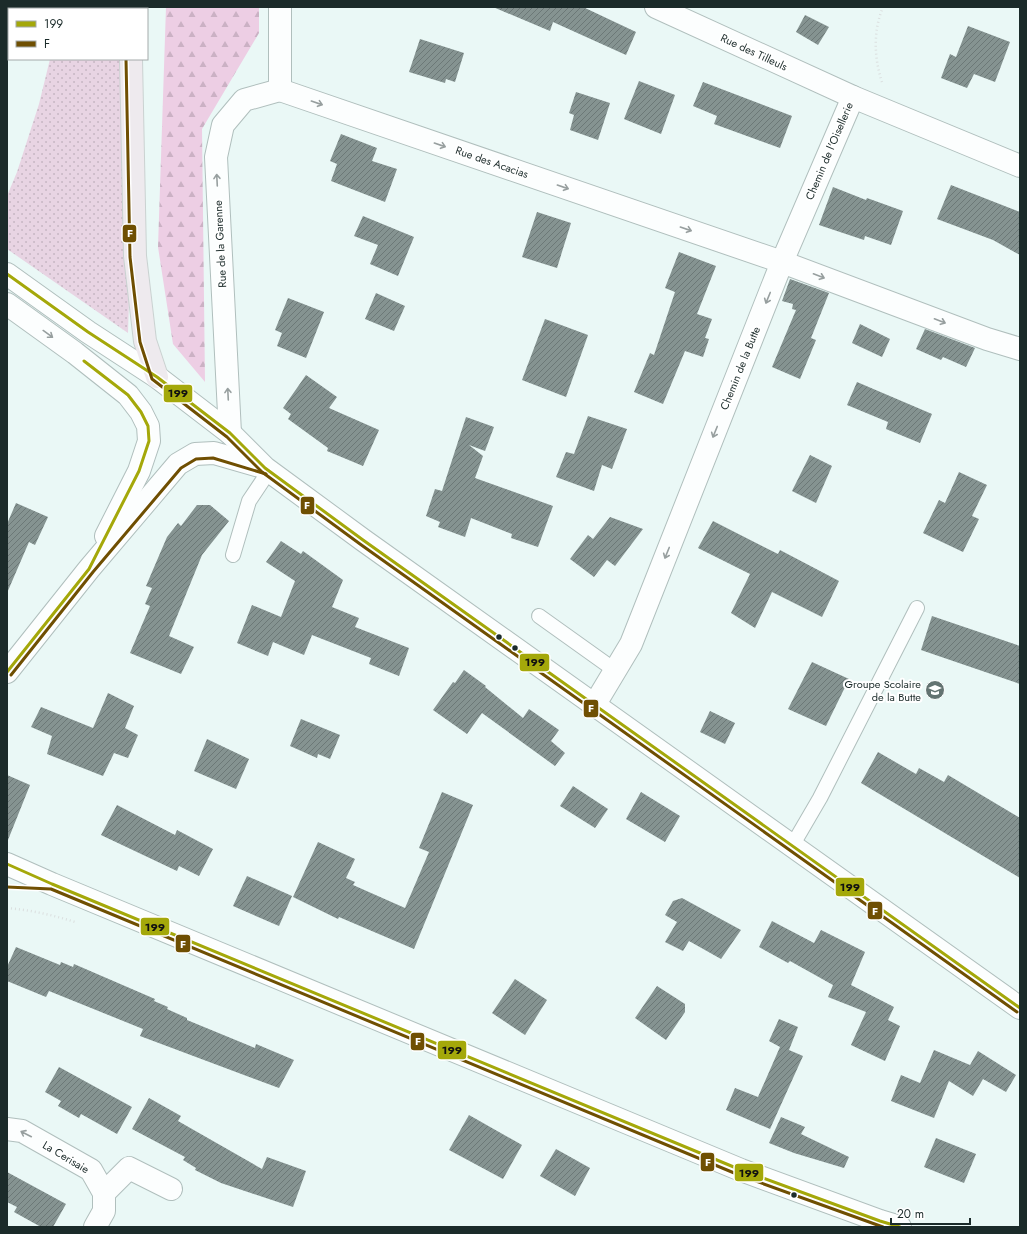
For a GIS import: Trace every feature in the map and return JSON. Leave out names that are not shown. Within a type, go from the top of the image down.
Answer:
[{"type":"main road","points":[[280,7],[280,90]]},
{"type":"main road","name":"Rue des Tilleuls","points":[[656,7],[853,97]]},
{"type":"main road","points":[[131,60],[135,256],[145,341],[157,377]]},
{"type":"main road","name":"Rue des Acacias","points":[[280,90],[782,262]]},
{"type":"main road","name":"Rue de la Garenne","points":[[230,433],[216,157],[223,125],[244,100],[280,90]]},
{"type":"main road","name":"Chemin de l'Oisellerie","points":[[782,262],[853,97],[1020,166]]},
{"type":"main road","points":[[782,262],[987,339],[1020,349]]},
{"type":"main road","name":"Chemin de la Butte","points":[[595,704],[631,644],[782,262]]},
{"type":"main road","points":[[7,274],[88,332],[157,377],[230,433],[267,469],[363,540],[1020,1008]]},
{"type":"main road","points":[[12,307],[75,353],[128,395],[141,412],[148,426],[149,441],[139,471],[89,569]]},
{"type":"main road","points":[[7,672],[89,569],[178,464],[195,454],[214,453],[267,469]]},
{"type":"main road","points":[[7,864],[741,1170],[882,1225]]},
{"type":"main road","points":[[7,882],[52,884]]},
{"type":"main road","name":"La Cerisaie","points":[[7,1129],[22,1131],[91,1170],[104,1193]]},
{"type":"main road","points":[[95,1227],[104,1211],[104,1193],[129,1168],[171,1188]]},
{"type":"lane","points":[[233,555],[249,501],[267,469]]},
{"type":"lane","points":[[792,846],[820,798],[917,608]]},
{"type":"lane","points":[[539,616],[616,671]]},
{"type":"path","points":[[881,108],[885,97],[884,86],[877,68],[875,44],[879,17],[883,7]]},
{"type":"shaded area","points":[[63,7],[122,7],[122,8]]},
{"type":"shaded area","points":[[50,60],[122,60],[129,299],[128,333],[7,249],[7,196],[17,172],[39,104]]},
{"type":"green space","points":[[166,7],[259,7],[259,33],[202,129],[205,382],[173,344],[158,247]]},
{"type":"building","points":[[493,7],[583,7],[636,32],[626,55],[553,22],[550,31]]},
{"type":"building","points":[[805,15],[829,27],[818,45],[796,32]]},
{"type":"building","points":[[968,26],[1010,42],[995,82],[974,74],[967,88],[941,78],[950,54],[956,57]]},
{"type":"building","points":[[420,39],[464,53],[455,82],[446,79],[445,83],[409,72]]},
{"type":"building","points":[[639,81],[675,95],[661,134],[624,119]]},
{"type":"building","points":[[703,82],[792,116],[780,148],[714,124],[717,116],[693,106]]},
{"type":"building","points":[[576,92],[610,103],[598,140],[570,130],[574,115],[569,113]]},
{"type":"building","points":[[341,134],[377,148],[372,161],[397,169],[385,202],[331,181],[337,164],[330,161]]},
{"type":"building","points":[[951,185],[1020,212],[1020,255],[993,240],[937,219]]},
{"type":"building","points":[[833,187],[866,200],[867,198],[903,211],[891,245],[865,236],[864,240],[819,225]]},
{"type":"building","points":[[537,212],[571,223],[557,268],[522,257]]},
{"type":"building","points":[[363,216],[414,237],[398,276],[370,264],[378,245],[354,236]]},
{"type":"building","points":[[679,252],[716,266],[697,314],[712,319],[705,338],[709,339],[703,357],[685,351],[663,404],[634,392],[650,353],[654,355],[675,292],[665,288]]},
{"type":"building","points":[[790,279],[829,293],[811,338],[816,340],[800,379],[772,367],[796,310],[792,309],[793,304],[782,301]]},
{"type":"building","points":[[376,293],[405,306],[394,331],[365,319]]},
{"type":"building","points":[[288,298],[324,312],[306,358],[277,346],[282,333],[275,330]]},
{"type":"building","points":[[545,319],[588,335],[566,397],[522,380]]},
{"type":"building","points":[[860,324],[890,339],[882,357],[852,343]]},
{"type":"building","points":[[925,329],[975,348],[966,367],[943,357],[941,360],[916,349]]},
{"type":"building","points":[[306,375],[337,397],[329,408],[379,430],[363,466],[327,451],[328,448],[288,419],[291,414],[283,408]]},
{"type":"building","points":[[857,382],[932,414],[920,443],[886,429],[888,422],[847,405]]},
{"type":"building","points":[[588,416],[627,429],[612,469],[602,465],[594,491],[556,477],[566,452],[574,454]]},
{"type":"building","points":[[466,417],[494,427],[485,451],[469,445],[483,456],[475,478],[553,506],[538,547],[511,538],[512,534],[471,518],[465,537],[438,527],[440,522],[426,516],[435,489],[442,491]]},
{"type":"building","points":[[810,455],[832,466],[816,503],[792,491]]},
{"type":"building","points":[[959,472],[987,485],[972,516],[979,519],[963,552],[923,533],[939,500],[945,503]]},
{"type":"building","points":[[16,503],[48,517],[35,545],[29,542],[7,593],[7,524]]},
{"type":"building","points":[[197,505],[210,505],[229,521],[202,555],[169,636],[194,647],[181,674],[130,653],[150,606],[145,604],[152,588],[146,586],[167,537],[178,523],[181,526]]},
{"type":"building","points":[[610,517],[643,529],[615,566],[607,560],[594,577],[570,559],[588,535],[593,539]]},
{"type":"building","points":[[713,521],[778,554],[780,550],[839,581],[822,617],[772,592],[755,628],[731,613],[750,574],[698,548]]},
{"type":"building","points":[[281,541],[301,554],[303,551],[343,580],[332,607],[359,618],[355,627],[409,648],[399,676],[369,664],[371,658],[312,635],[304,655],[273,642],[268,656],[237,643],[252,605],[281,617],[295,581],[266,562]]},
{"type":"building","points":[[932,616],[1020,646],[1020,684],[921,650]]},
{"type":"building","points":[[812,662],[849,679],[826,726],[788,709]]},
{"type":"building","points":[[464,670],[486,686],[485,687],[523,718],[529,709],[559,730],[551,741],[565,753],[555,766],[482,713],[467,734],[433,710],[453,682],[455,683]]},
{"type":"building","points":[[108,693],[134,706],[125,728],[138,735],[128,758],[114,753],[103,776],[47,754],[52,736],[31,727],[41,707],[93,728]]},
{"type":"building","points":[[710,711],[735,723],[725,744],[700,732]]},
{"type":"building","points":[[301,719],[340,735],[330,759],[318,754],[317,758],[290,746]]},
{"type":"building","points":[[207,739],[249,759],[236,789],[194,771]]},
{"type":"building","points":[[878,752],[916,774],[919,768],[944,782],[948,775],[1020,818],[1020,878],[861,783]]},
{"type":"building","points":[[7,775],[30,785],[8,840],[7,840]]},
{"type":"building","points":[[573,786],[608,809],[595,828],[560,806]]},
{"type":"building","points":[[442,792],[473,805],[414,949],[339,917],[338,919],[293,897],[318,842],[355,859],[346,878],[355,882],[353,885],[405,908],[429,852],[419,848]]},
{"type":"building","points":[[641,792],[680,816],[665,842],[626,819]]},
{"type":"building","points":[[117,805],[175,835],[177,830],[213,849],[199,876],[179,866],[177,871],[101,835]]},
{"type":"building","points":[[247,876],[292,896],[279,926],[233,906]]},
{"type":"building","points":[[682,898],[741,930],[721,959],[689,941],[683,951],[665,942],[677,922],[665,915],[673,901]]},
{"type":"building","points":[[772,921],[814,943],[821,930],[865,952],[851,985],[894,1007],[888,1020],[900,1026],[885,1061],[851,1045],[866,1012],[828,997],[833,985],[790,961],[788,963],[759,947]]},
{"type":"building","points":[[16,947],[60,965],[61,962],[73,967],[74,964],[155,999],[154,1001],[168,1007],[167,1009],[187,1018],[187,1020],[255,1048],[256,1044],[294,1060],[279,1088],[140,1036],[143,1029],[49,991],[46,997],[7,981],[7,967]]},
{"type":"building","points":[[515,979],[547,1000],[525,1035],[492,1013]]},
{"type":"building","points":[[657,986],[685,1004],[685,1012],[666,1040],[635,1018]]},
{"type":"building","points":[[779,1019],[798,1027],[789,1050],[803,1056],[770,1129],[726,1110],[735,1088],[758,1097],[780,1047],[769,1041]]},
{"type":"building","points":[[934,1050],[970,1065],[978,1051],[1016,1075],[1006,1092],[983,1079],[973,1096],[949,1081],[934,1118],[891,1101],[901,1075],[920,1083]]},
{"type":"building","points":[[59,1067],[132,1107],[117,1134],[81,1114],[79,1118],[58,1106],[61,1101],[45,1092]]},
{"type":"building","points":[[149,1098],[181,1116],[178,1121],[262,1169],[267,1157],[306,1171],[293,1207],[221,1183],[195,1170],[196,1168],[183,1160],[185,1157],[132,1129]]},
{"type":"building","points":[[469,1115],[522,1145],[503,1179],[449,1150]]},
{"type":"building","points":[[781,1117],[805,1127],[801,1134],[849,1157],[844,1168],[794,1153],[769,1143]]},
{"type":"building","points":[[936,1138],[976,1154],[964,1183],[924,1167]]},
{"type":"building","points":[[556,1149],[590,1168],[575,1196],[540,1176]]},
{"type":"building","points":[[7,1172],[66,1204],[53,1227],[41,1227],[14,1212],[17,1207],[7,1202]]},
{"type":"transit line","name":"F","points":[[126,60],[130,257],[140,342],[152,379],[227,437],[262,472],[360,544],[1017,1012]]},
{"type":"transit line","name":"199","points":[[7,274],[88,332],[157,377],[230,433],[265,468],[363,540],[1020,1008]]},
{"type":"transit line","name":"199","points":[[7,672],[89,569],[139,471],[149,441],[148,426],[141,412],[128,395],[84,361]]},
{"type":"transit line","name":"F","points":[[11,675],[93,572],[181,468],[196,459],[213,458],[266,474]]},
{"type":"transit line","name":"199","points":[[7,864],[741,1170],[900,1227]]},
{"type":"transit line","name":"F","points":[[7,887],[51,889],[739,1175],[883,1227]]},
{"type":"place","name":"Groupe Scolaire de la Butte","points":[[935,690]]}]
